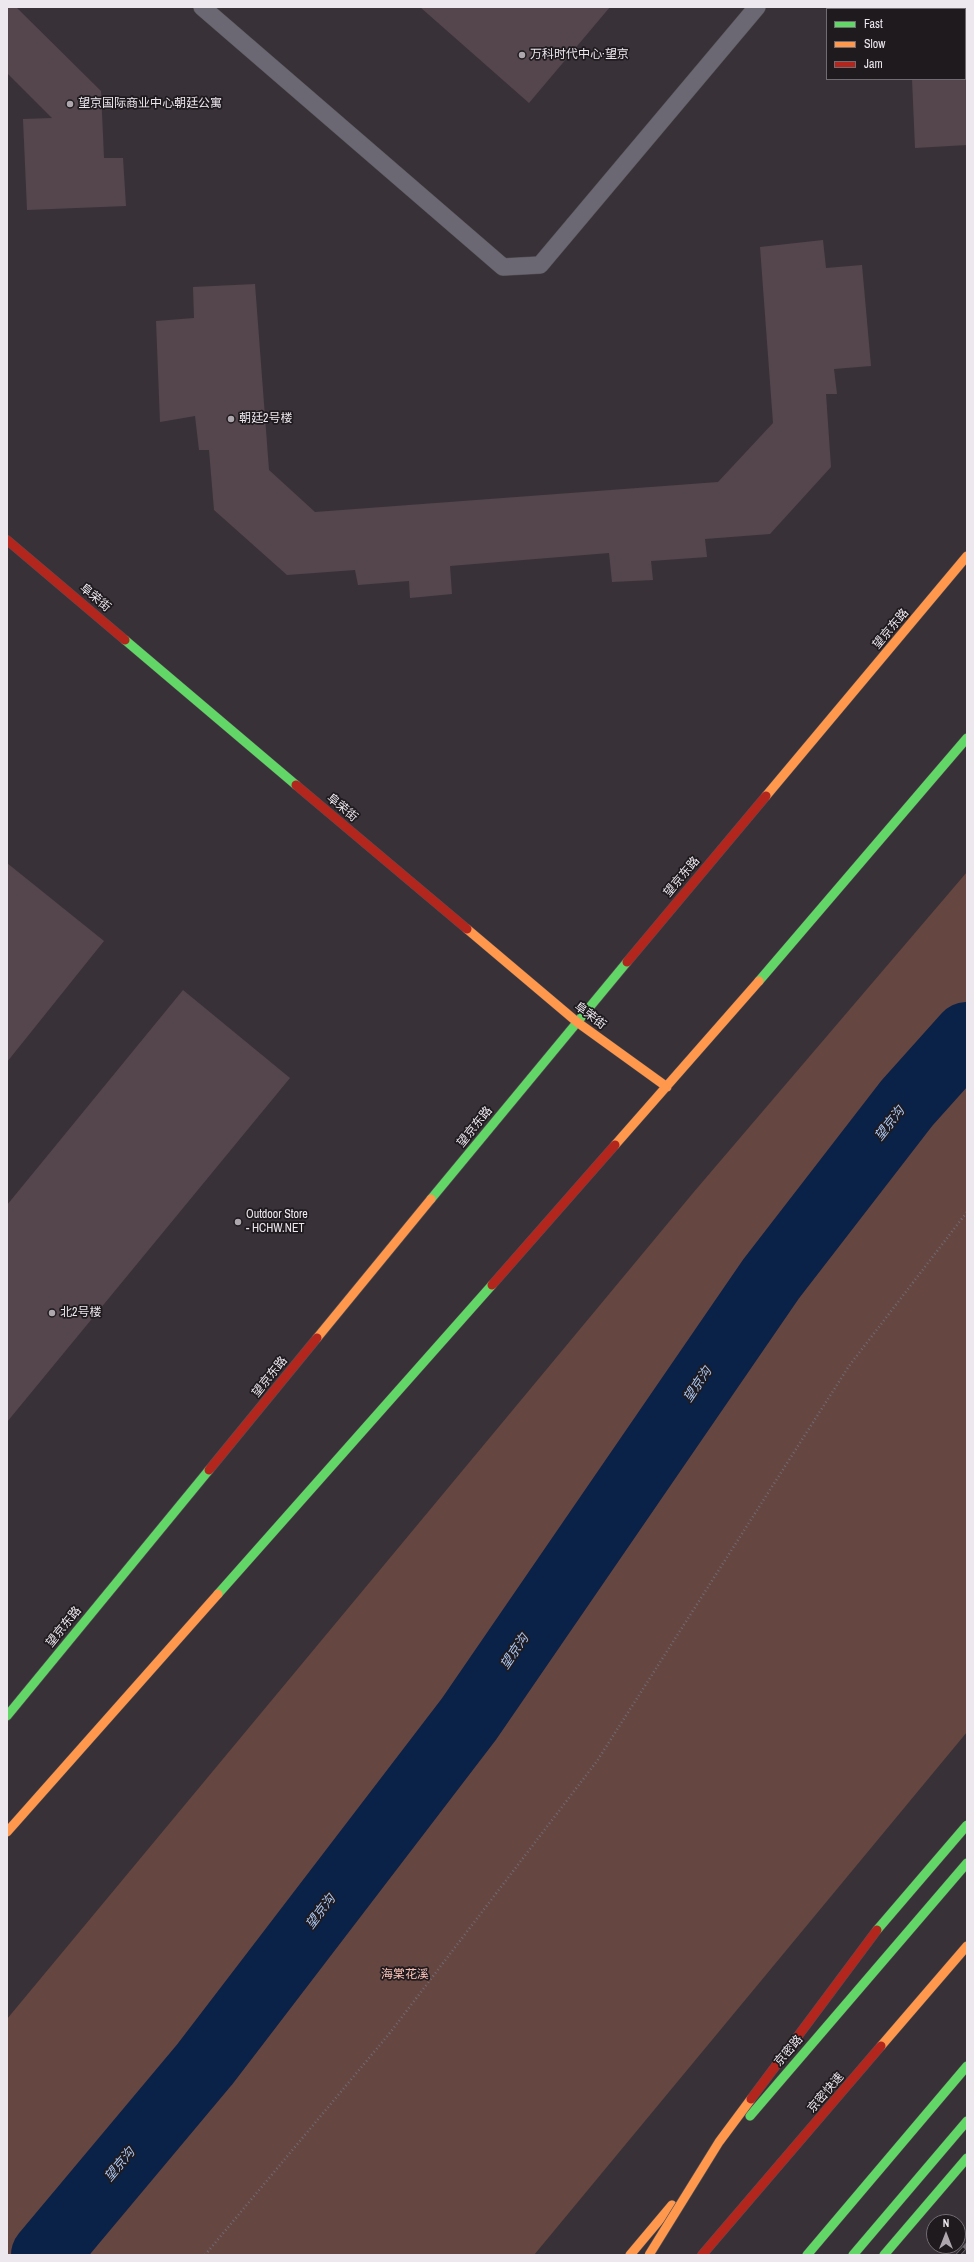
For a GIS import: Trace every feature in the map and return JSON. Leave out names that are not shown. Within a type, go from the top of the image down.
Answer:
[{"type":"main road","name":"阜荣街","points":[[7,540],[576,1022],[667,1087]]},
{"type":"main road","name":"望京东路","points":[[7,1716],[576,1022],[967,556]]},
{"type":"main road","points":[[7,1832],[667,1087],[967,738]]},
{"type":"main road","points":[[649,2255],[729,2129],[874,1935],[967,1825]]},
{"type":"main road","name":"京密路","points":[[630,2255],[967,1864]]},
{"type":"main road","name":"京密快速","points":[[702,2255],[967,1946]]},
{"type":"main road","points":[[807,2255],[967,2066]]},
{"type":"main road","points":[[853,2255],[967,2121]]},
{"type":"main road","points":[[884,2255],[967,2158]]},
{"type":"lane","points":[[202,7],[503,267],[540,265],[757,7]]},
{"type":"path","points":[[205,2255],[389,2034],[597,1761],[849,1366],[967,1212]]},
{"type":"green space","name":"海棠花溪","points":[[967,872],[967,1732],[534,2255],[7,2255],[7,2019],[693,1193]]},
{"type":"building","name":"望京国际商业中心朝廷公寓","points":[[7,7],[16,7],[101,91],[104,158],[123,158],[126,206],[27,210],[23,119],[52,118],[7,73]]},
{"type":"building","name":"万科时代中心·望京","points":[[420,7],[610,7],[529,103]]},
{"type":"building","points":[[967,7],[967,145],[915,148],[912,80],[966,80],[966,8],[910,8]]},
{"type":"building","name":"朝廷2号楼","points":[[823,240],[826,268],[862,265],[871,366],[834,369],[837,394],[826,394],[831,467],[770,534],[705,539],[707,557],[651,561],[653,580],[612,582],[609,553],[450,566],[452,594],[410,598],[409,581],[358,585],[355,570],[287,575],[214,510],[209,450],[199,450],[195,416],[160,422],[156,321],[194,318],[193,287],[255,284],[269,470],[315,512],[718,482],[773,423],[760,247]]},
{"type":"building","points":[[7,863],[104,941],[7,1062]]},
{"type":"building","name":"北2号楼","points":[[183,990],[290,1078],[7,1422],[7,1205]]},
{"type":"waterway","name":"望京沟","points":[[45,2255],[205,2064],[469,1719],[771,1279],[907,1103],[967,1036]]},
{"type":"railway","points":[[958,2255],[967,2245]]},
{"type":"traffic: fast","points":[[125,640],[296,785]]},
{"type":"traffic: fast","points":[[759,981],[967,738]]},
{"type":"traffic: fast","points":[[431,1199],[627,962]]},
{"type":"traffic: fast","points":[[218,1594],[492,1285]]},
{"type":"traffic: fast","points":[[7,1716],[209,1470]]},
{"type":"traffic: fast","points":[[877,1930],[967,1825]]},
{"type":"traffic: fast","points":[[750,2116],[967,1863]]},
{"type":"traffic: fast","points":[[807,2255],[967,2066]]},
{"type":"traffic: fast","points":[[853,2255],[967,2121]]},
{"type":"traffic: fast","points":[[884,2255],[967,2158]]},
{"type":"traffic: slow","points":[[766,796],[967,556]]},
{"type":"traffic: slow","points":[[467,929],[577,1022],[667,1087]]},
{"type":"traffic: slow","points":[[615,1145],[759,981]]},
{"type":"traffic: slow","points":[[317,1338],[431,1199]]},
{"type":"traffic: slow","points":[[7,1832],[218,1594]]},
{"type":"traffic: slow","points":[[881,2046],[967,1946]]},
{"type":"traffic: slow","points":[[649,2255],[719,2142],[751,2099]]},
{"type":"traffic: slow","points":[[630,2255],[672,2205]]},
{"type":"traffic: jam","points":[[7,540],[125,640]]},
{"type":"traffic: jam","points":[[296,785],[467,929]]},
{"type":"traffic: jam","points":[[627,962],[766,796]]},
{"type":"traffic: jam","points":[[492,1285],[615,1145]]},
{"type":"traffic: jam","points":[[209,1470],[317,1338]]},
{"type":"traffic: jam","points":[[751,2099],[877,1930]]},
{"type":"traffic: jam","points":[[702,2255],[881,2046]]},
{"type":"place","name":"万科时代中心·望京","points":[[522,55]]},
{"type":"place","name":"望京国际商业中心朝廷公寓","points":[[70,104]]},
{"type":"place","name":"朝廷2号楼","points":[[231,419]]},
{"type":"place","name":"Outdoor Store - HCHW.NET","points":[[238,1222]]},
{"type":"place","name":"北2号楼","points":[[52,1313]]}]
